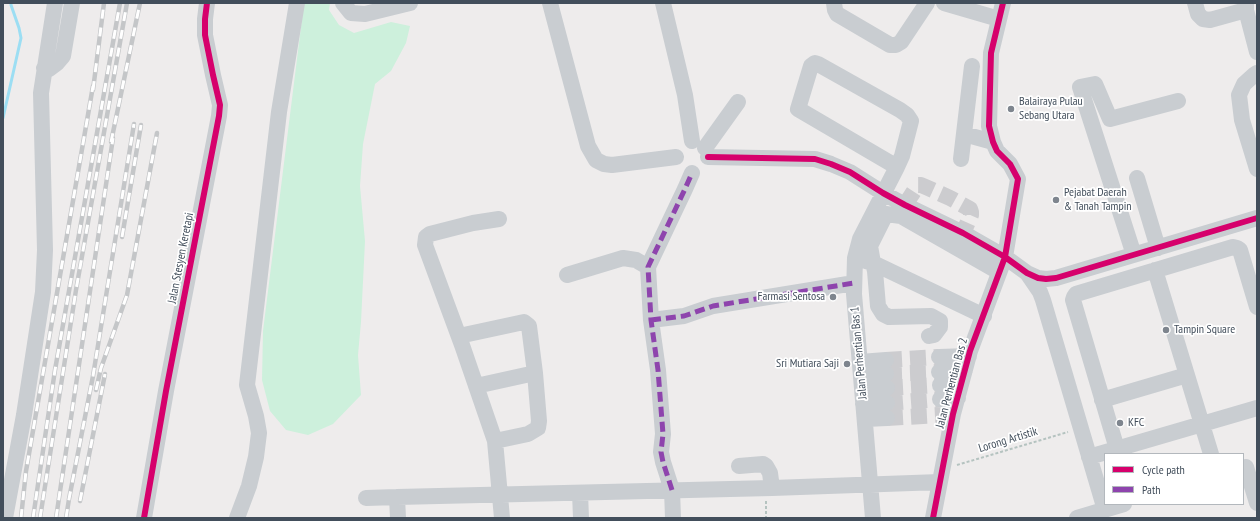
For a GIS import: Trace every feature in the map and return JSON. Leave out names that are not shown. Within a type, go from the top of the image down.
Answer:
[{"type":"street","points":[[5,518],[24,415],[43,292],[45,250],[41,93],[55,3]]},
{"type":"street","points":[[44,68],[48,69],[57,63],[63,56],[72,3]]},
{"type":"street","name":"Jalan Stesyen Keretapi","points":[[144,518],[166,391],[219,116],[220,105],[212,75],[205,35],[204,19],[207,3]]},
{"type":"street","points":[[237,518],[249,486],[256,457],[259,433],[256,416],[247,385],[280,112],[297,3]]},
{"type":"street","points":[[343,3],[351,13],[365,14],[410,3]]},
{"type":"street","points":[[550,3],[588,146],[596,160],[604,164],[612,165],[676,157]]},
{"type":"street","points":[[663,3],[685,95],[702,148],[705,167],[697,172],[687,172],[679,166],[676,157],[676,152],[682,144],[702,148],[815,159],[850,172],[883,193],[963,233],[1004,257],[1027,273],[1038,278],[1046,279],[1056,278],[1257,218]]},
{"type":"street","points":[[834,3],[837,14],[890,45],[896,45],[901,42],[926,3]]},
{"type":"street","points":[[944,3],[999,19]]},
{"type":"street","points":[[964,134],[993,142],[989,126],[991,53],[1004,3]]},
{"type":"street","points":[[1194,3],[1198,14],[1203,19],[1210,20],[1227,9],[1246,7],[1256,42]]},
{"type":"street","name":"Jalan Perhentian Bas 1","points":[[873,518],[854,294],[856,258],[860,238],[897,166],[902,156],[911,121],[907,115],[900,110],[814,63],[811,66],[798,109],[897,166]]},
{"type":"street","points":[[961,159],[972,66]]},
{"type":"street","points":[[1257,73],[1244,84],[1240,95],[1242,120],[1257,169]]},
{"type":"street","points":[[1134,255],[1080,87],[1095,84],[1110,119],[1178,101]]},
{"type":"street","points":[[702,148],[738,102]]},
{"type":"street","name":"Jalan Perhentian Bas 2","points":[[933,518],[941,476],[942,390],[963,377],[1004,257],[1018,179],[1010,164],[997,151],[993,142]]},
{"type":"street","points":[[674,518],[672,490],[662,462],[661,452],[663,434],[658,370],[651,320],[648,267],[692,173]]},
{"type":"street","points":[[1137,178],[1158,248]]},
{"type":"street","points":[[929,336],[934,335],[940,327],[940,321],[931,316],[889,317],[883,314],[878,306],[875,271],[870,246],[886,214],[901,216],[999,272]]},
{"type":"street","points":[[499,219],[473,223],[430,234],[426,237],[425,246],[459,336],[495,441],[502,518]]},
{"type":"street","points":[[1117,449],[1073,300],[1076,294],[1233,247],[1240,250],[1257,307]]},
{"type":"street","points":[[567,275],[623,258],[636,260],[648,267]]},
{"type":"street","points":[[856,258],[873,263],[984,316]]},
{"type":"street","points":[[1155,270],[1211,453]]},
{"type":"street","points":[[1027,273],[1040,292],[1105,510]]},
{"type":"street","points":[[1048,318],[1052,291],[1056,278]]},
{"type":"street","points":[[651,320],[684,316],[713,306],[854,283]]},
{"type":"street","points":[[459,336],[524,322],[529,326],[535,373],[539,422],[538,428],[528,434],[495,441]]},
{"type":"street","points":[[476,386],[535,373]]},
{"type":"street","points":[[1102,400],[1187,375]]},
{"type":"street","points":[[942,390],[963,377]]},
{"type":"street","points":[[942,390],[963,377]]},
{"type":"street","points":[[862,390],[887,389]]},
{"type":"street","points":[[862,390],[887,389]]},
{"type":"street","points":[[862,390],[887,389]]},
{"type":"street","points":[[1089,457],[1257,408]]},
{"type":"street","points":[[739,466],[763,464],[766,466],[770,473],[769,488]]},
{"type":"street","points":[[1249,467],[1257,502]]},
{"type":"street","points":[[366,498],[769,488],[870,484],[941,476]]},
{"type":"street","points":[[580,493],[581,518]]},
{"type":"street","points":[[397,497],[398,518]]},
{"type":"street","points":[[1082,517],[1121,505]]},
{"type":"path","points":[[766,518],[769,488]]},
{"type":"green space","points":[[304,3],[330,3],[329,10],[339,25],[354,33],[391,22],[410,26],[406,43],[391,71],[375,84],[363,144],[360,186],[365,241],[358,355],[361,395],[333,424],[308,435],[286,430],[270,411],[262,380],[263,331]]},
{"type":"waterway","points":[[3,118],[21,38],[11,3]]},
{"type":"tunnel","points":[[905,205],[918,185],[950,198],[970,209],[971,215],[963,233]]},
{"type":"tunnel","points":[[886,360],[939,357]]},
{"type":"tunnel","points":[[886,374],[939,372]]},
{"type":"tunnel","points":[[887,388],[940,385]]},
{"type":"tunnel","points":[[887,403],[940,399]]},
{"type":"tunnel","points":[[887,418],[941,415]]},
{"type":"railway","points":[[93,90],[104,3]]},
{"type":"railway","points":[[33,518],[55,370],[120,3]]},
{"type":"railway","points":[[40,518],[76,290],[127,3]]},
{"type":"railway","points":[[111,142],[140,3]]},
{"type":"railway","points":[[21,518],[26,471],[93,86]]},
{"type":"railway","points":[[66,518],[93,376],[134,124]]},
{"type":"railway","points":[[122,237],[141,125]]},
{"type":"railway","points":[[96,390],[101,368],[127,295],[157,133]]},
{"type":"railway","points":[[56,518],[113,138]]},
{"type":"railway","points":[[80,501],[105,374]]},
{"type":"marked path","points":[[672,490],[661,452],[663,434],[658,370],[651,320],[648,267],[692,173]]},
{"type":"marked path","points":[[651,320],[684,316],[713,306],[854,283]]},
{"type":"cycle path","points":[[144,518],[166,391],[219,116],[220,105],[205,35],[207,3]]},
{"type":"cycle path","points":[[933,518],[953,414],[970,351],[1005,257],[1018,179],[1010,164],[997,151],[989,126],[991,53],[1003,3]]},
{"type":"cycle path","points":[[708,157],[815,159],[831,164],[850,172],[905,205],[963,233],[1005,257],[1027,273],[1038,278],[1046,279],[1056,278],[1257,218]]},
{"type":"place","name":"Balairaya Pulau Sebang Utara","points":[[1011,109]]},
{"type":"place","name":"Pejabat Daerah & Tanah Tampin","points":[[1056,200]]},
{"type":"place","name":"Farmasi Sentosa","points":[[833,297]]},
{"type":"place","name":"Tampin Square","points":[[1166,330]]},
{"type":"place","name":"Sri Mutiara Saji","points":[[847,364]]},
{"type":"place","name":"KFC","points":[[1120,423]]}]
